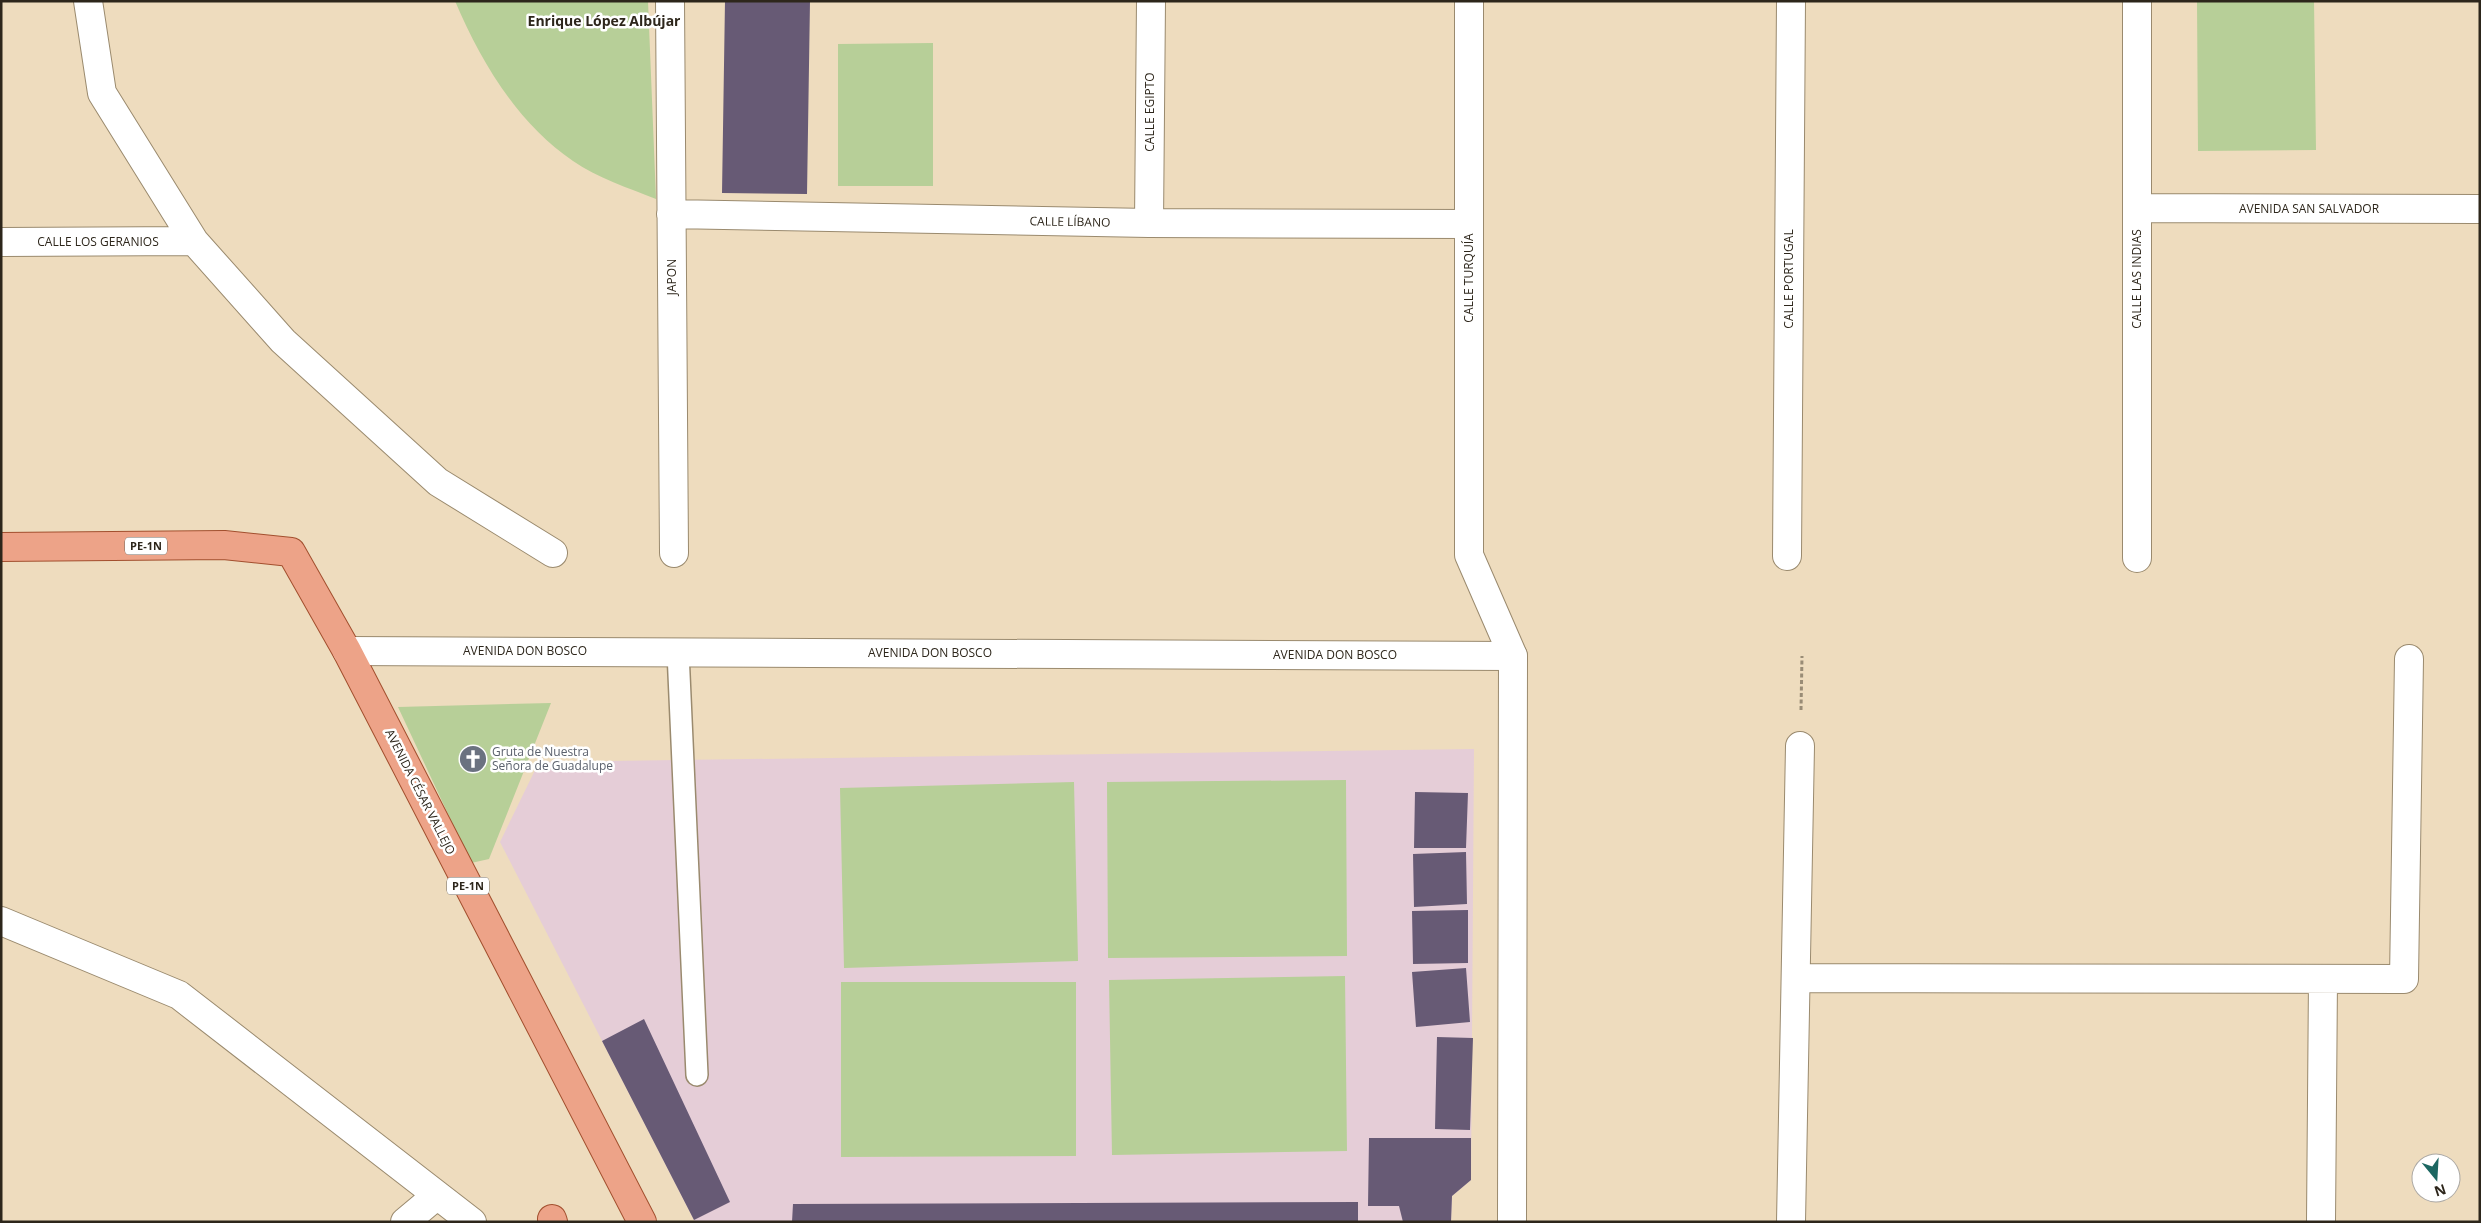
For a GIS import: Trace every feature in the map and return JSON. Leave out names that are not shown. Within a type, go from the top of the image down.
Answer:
[{"type":"main road","name":"AVENIDA CÉSAR VALLEJO","points":[[1,547],[224,545],[290,552],[347,651],[642,1222]]},
{"type":"street","points":[[88,1],[102,92],[194,241],[283,341],[438,482],[552,553]]},
{"type":"street","name":"JAPON","points":[[670,1],[674,553]]},
{"type":"street","name":"CALLE EGIPTO","points":[[1149,223],[1151,1]]},
{"type":"street","name":"CALLE TURQUÍA","points":[[1469,1],[1469,555],[1513,656]]},
{"type":"street","name":"CALLE PORTUGAL","points":[[1787,556],[1791,1]]},
{"type":"street","name":"CALLE LAS INDIAS","points":[[2136,1],[2138,558]]},
{"type":"street","name":"AVENIDA SAN SALVADOR","points":[[2137,208],[2480,209]]},
{"type":"street","name":"CALLE LÍBANO","points":[[671,214],[1149,223],[1469,224]]},
{"type":"street","name":"CALLE LOS GERANIOS","points":[[1,242],[194,241]]},
{"type":"street","name":"AVENIDA DON BOSCO","points":[[347,651],[1513,656]]},
{"type":"street","points":[[1512,1222],[1513,656]]},
{"type":"street","points":[[1797,978],[2404,979],[2409,659]]},
{"type":"street","points":[[1791,1222],[1800,746]]},
{"type":"street","points":[[1,921],[179,995],[472,1222]]},
{"type":"street","points":[[2321,1222],[2323,978]]},
{"type":"street","points":[[405,1222],[436,1196]]},
{"type":"lane","points":[[678,652],[697,1075]]},
{"type":"path","points":[[1800,746],[1802,656]]},
{"type":"shaded area","points":[[1474,749],[1471,1180],[1452,1196],[1451,1222],[695,1222],[500,842],[539,762]]},
{"type":"green space","points":[[455,1],[648,1],[656,199],[592,173],[553,146],[535,129],[518,110],[489,69]]},
{"type":"green space","points":[[2197,1],[2314,1],[2316,150],[2198,151]]},
{"type":"green space","points":[[933,43],[933,186],[838,186],[838,44]]},
{"type":"green space","points":[[551,703],[489,859],[471,863],[398,707]]},
{"type":"green space","points":[[1346,780],[1347,956],[1108,958],[1107,782]]},
{"type":"green space","points":[[1074,782],[1078,961],[844,968],[840,788]]},
{"type":"green space","points":[[1345,976],[1347,1151],[1112,1155],[1109,980]]},
{"type":"green space","points":[[841,982],[1076,982],[1076,1156],[841,1157]]},
{"type":"building","points":[[725,1],[810,1],[807,194],[722,193]]},
{"type":"building","points":[[1415,792],[1468,793],[1466,848],[1414,848]]},
{"type":"building","points":[[1466,852],[1467,904],[1414,907],[1413,854]]},
{"type":"building","points":[[1468,910],[1468,963],[1413,964],[1412,911]]},
{"type":"building","points":[[1466,968],[1470,1022],[1416,1027],[1412,972]]},
{"type":"building","points":[[644,1019],[730,1202],[694,1220],[602,1041]]},
{"type":"building","points":[[1437,1037],[1473,1038],[1470,1130],[1435,1129]]},
{"type":"building","points":[[1369,1138],[1471,1138],[1471,1180],[1452,1196],[1451,1222],[1403,1222],[1399,1206],[1368,1206]]},
{"type":"building","points":[[1358,1202],[1358,1222],[792,1222],[793,1204]]},
{"type":"place","name":"Gruta de Nuestra Señora de Guadalupe","points":[[473,759]]},
{"type":"district","name":"Enrique López Albújar","points":[[604,21]]}]
